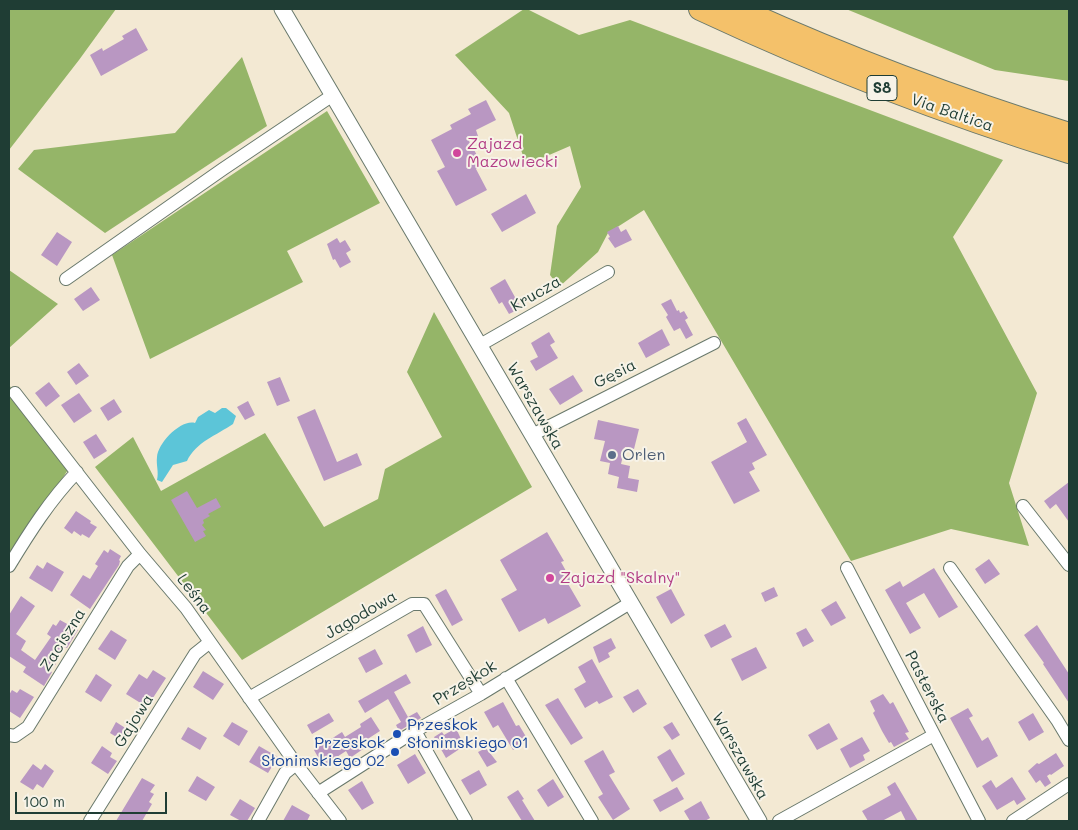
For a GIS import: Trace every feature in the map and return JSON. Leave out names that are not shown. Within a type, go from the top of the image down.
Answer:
[{"type":"highway","name":"Via Baltica","points":[[700,9],[805,56],[905,97],[1069,152]]},
{"type":"highway","name":"Via Baltica","points":[[740,9],[815,43],[895,74],[974,103],[1069,134]]},
{"type":"street","name":"Warszawska","points":[[282,9],[759,821]]},
{"type":"street","points":[[66,279],[333,95]]},
{"type":"street","name":"Krucza","points":[[480,346],[608,272]]},
{"type":"street","name":"Gęsia","points":[[532,435],[714,343]]},
{"type":"street","name":"Leśna","points":[[15,393],[140,554],[186,608],[296,764],[340,821]]},
{"type":"street","points":[[9,566],[38,520],[62,488],[77,472]]},
{"type":"street","points":[[1023,506],[1069,565]]},
{"type":"street","name":"Zaciszna","points":[[9,735],[15,736],[28,727],[128,566],[140,554]]},
{"type":"street","name":"Pasterska","points":[[847,568],[979,821]]},
{"type":"street","points":[[950,568],[1058,720],[1069,740]]},
{"type":"street","name":"Przeskok","points":[[318,793],[415,732],[630,603]]},
{"type":"street","name":"Jagodowa","points":[[249,698],[412,604],[424,604],[481,694]]},
{"type":"street","name":"Gajowa","points":[[90,821],[195,654],[210,642]]},
{"type":"street","points":[[506,678],[592,821]]},
{"type":"street","points":[[415,732],[466,821]]},
{"type":"street","points":[[779,821],[934,735]]},
{"type":"street","points":[[258,821],[286,773],[296,764]]},
{"type":"street","points":[[1014,821],[1069,784]]},
{"type":"green space","points":[[9,9],[116,9],[9,150]]},
{"type":"green space","points":[[524,9],[579,35],[630,20],[1003,160],[953,237],[1037,393],[1009,483],[1029,546],[951,529],[851,561],[644,210],[608,233],[598,252],[559,287],[550,275],[557,226],[581,187],[570,146],[526,165],[509,113],[455,55]]},
{"type":"green space","points":[[846,9],[1069,9],[1069,81],[995,70]]},
{"type":"green space","points":[[242,57],[267,126],[105,233],[18,169],[34,150],[175,133]]},
{"type":"green space","points":[[327,111],[380,203],[287,251],[303,282],[150,359],[112,255]]},
{"type":"green space","points":[[9,270],[58,304],[9,348]]},
{"type":"green space","points":[[434,312],[532,487],[242,660],[95,467],[133,437],[161,491],[265,433],[324,527],[378,499],[385,469],[442,437],[407,372]]},
{"type":"green space","points":[[9,385],[71,465],[9,561]]},
{"type":"water","points":[[222,408],[226,408],[236,416],[233,424],[201,444],[187,461],[173,465],[162,482],[157,480],[158,451],[171,433],[183,425],[195,423],[198,417],[209,410],[215,413]]},
{"type":"building","points":[[136,28],[148,50],[101,76],[90,55],[102,48],[103,51],[124,39],[122,36]]},
{"type":"building","name":"Zajazd Mazowiecki","points":[[486,100],[496,120],[476,130],[478,136],[469,141],[483,166],[476,169],[487,190],[456,206],[437,171],[445,167],[431,140],[452,129],[450,125],[471,114],[468,109]]},
{"type":"building","points":[[526,194],[536,213],[502,232],[491,214]]},
{"type":"building","points":[[618,226],[621,232],[626,229],[632,240],[615,248],[608,238],[610,237],[607,232]]},
{"type":"building","points":[[57,232],[72,242],[57,266],[41,255]]},
{"type":"building","points":[[337,238],[340,243],[345,240],[351,250],[346,253],[351,262],[340,268],[335,259],[333,260],[327,244]]},
{"type":"building","points":[[505,279],[521,308],[509,314],[502,302],[499,304],[490,288]]},
{"type":"building","points":[[91,287],[100,300],[83,311],[74,299]]},
{"type":"building","points":[[671,299],[677,311],[679,310],[680,313],[684,311],[688,318],[685,320],[693,335],[686,339],[680,328],[674,331],[666,317],[668,315],[661,304]]},
{"type":"building","points":[[662,329],[670,345],[646,358],[638,343]]},
{"type":"building","points":[[549,332],[555,342],[550,345],[558,358],[536,371],[530,361],[538,357],[531,343]]},
{"type":"building","points":[[79,363],[89,376],[76,385],[67,372]]},
{"type":"building","points":[[573,375],[583,391],[560,405],[549,389]]},
{"type":"building","points":[[280,377],[290,401],[277,406],[267,382]]},
{"type":"building","points":[[49,382],[60,396],[46,407],[35,393]]},
{"type":"building","points":[[79,393],[92,411],[74,423],[61,405]]},
{"type":"building","points":[[114,399],[122,412],[108,421],[100,408]]},
{"type":"building","points":[[248,401],[255,415],[245,420],[237,407]]},
{"type":"building","points":[[315,409],[337,462],[357,453],[362,465],[324,481],[297,417]]},
{"type":"building","points":[[746,418],[767,455],[752,463],[755,469],[749,472],[760,491],[734,504],[711,462],[747,442],[737,423]]},
{"type":"building","name":"Orlen","points":[[598,420],[639,429],[634,449],[625,447],[621,464],[630,466],[628,478],[639,480],[637,492],[617,488],[619,477],[608,474],[610,463],[600,461],[605,441],[594,439]]},
{"type":"building","points":[[96,434],[107,451],[94,459],[83,442]]},
{"type":"building","points":[[1069,482],[1069,522],[1056,504],[1050,509],[1044,501]]},
{"type":"building","points":[[187,491],[197,508],[216,498],[221,507],[208,514],[210,516],[203,520],[204,523],[202,525],[206,530],[203,531],[206,536],[195,542],[171,500]]},
{"type":"building","points":[[76,511],[97,527],[89,538],[82,534],[81,536],[74,531],[72,534],[64,528]]},
{"type":"building","name":"Zajazd \"Skalny\"","points":[[547,532],[564,561],[561,562],[571,580],[567,582],[581,606],[548,624],[545,618],[519,632],[501,599],[517,590],[500,560]]},
{"type":"building","points":[[110,549],[121,556],[119,565],[90,609],[70,595],[83,575],[90,579],[98,566],[95,564],[104,550],[108,553]]},
{"type":"building","points":[[989,559],[1000,574],[985,584],[975,569]]},
{"type":"building","points":[[47,562],[64,572],[52,592],[29,578],[37,565],[43,569]]},
{"type":"building","points":[[934,568],[958,607],[939,618],[924,593],[906,603],[921,628],[910,634],[885,590],[900,581],[903,587]]},
{"type":"building","points":[[774,587],[778,596],[765,602],[761,593]]},
{"type":"building","points":[[446,589],[463,620],[452,626],[435,595]]},
{"type":"building","points":[[671,589],[685,615],[671,624],[656,597]]},
{"type":"building","points":[[21,596],[35,606],[16,634],[26,641],[21,650],[35,660],[51,637],[47,634],[53,624],[56,626],[60,620],[78,630],[67,648],[65,647],[54,663],[56,664],[50,671],[52,672],[44,686],[23,672],[26,667],[9,656],[9,615]]},
{"type":"building","points":[[836,601],[846,618],[831,626],[821,610]]},
{"type":"building","points":[[725,624],[732,637],[711,648],[704,635]]},
{"type":"building","points":[[1037,625],[1069,674],[1069,703],[1024,635]]},
{"type":"building","points":[[423,626],[432,645],[416,653],[407,635]]},
{"type":"building","points":[[806,628],[814,641],[803,647],[796,633]]},
{"type":"building","points":[[111,630],[127,640],[115,660],[98,649]]},
{"type":"building","points":[[611,638],[616,648],[608,653],[610,657],[599,663],[593,647]]},
{"type":"building","points":[[756,647],[767,668],[742,681],[731,659]]},
{"type":"building","points":[[375,649],[383,664],[366,673],[358,658]]},
{"type":"building","points":[[592,659],[613,697],[599,704],[597,701],[585,708],[574,689],[586,682],[578,667]]},
{"type":"building","points":[[153,670],[166,678],[147,707],[126,694],[139,674],[147,679]]},
{"type":"building","points":[[203,671],[224,684],[213,700],[193,687]]},
{"type":"building","points":[[96,674],[112,685],[101,702],[85,692]]},
{"type":"building","points":[[406,674],[411,683],[394,692],[408,717],[417,712],[421,718],[399,731],[396,725],[401,722],[388,699],[365,713],[358,701]]},
{"type":"building","points":[[20,689],[34,697],[20,718],[9,711],[9,695],[12,690],[17,693]]},
{"type":"building","points":[[638,689],[647,704],[633,713],[623,697]]},
{"type":"building","points":[[883,694],[890,704],[893,702],[909,732],[905,733],[909,739],[894,747],[891,742],[889,743],[882,731],[873,713],[875,711],[870,701]]},
{"type":"building","points":[[558,698],[583,738],[571,745],[545,705]]},
{"type":"building","points":[[503,702],[516,726],[519,725],[528,740],[513,750],[498,725],[493,728],[484,712]]},
{"type":"building","points":[[968,708],[973,716],[969,718],[982,741],[988,737],[998,756],[977,768],[950,718]]},
{"type":"building","points":[[329,713],[334,721],[312,734],[307,725]]},
{"type":"building","points":[[1033,713],[1044,732],[1029,741],[1018,722]]},
{"type":"building","points":[[371,717],[380,731],[363,742],[366,747],[350,758],[346,751],[323,766],[314,750],[342,732],[345,737],[361,727],[360,724]]},
{"type":"building","points":[[116,722],[130,731],[123,741],[110,733]]},
{"type":"building","points":[[232,722],[248,731],[239,746],[223,736]]},
{"type":"building","points":[[672,722],[680,735],[672,740],[663,727]]},
{"type":"building","points":[[829,723],[838,739],[817,750],[808,735]]},
{"type":"building","points":[[188,727],[207,738],[200,750],[181,739]]},
{"type":"building","points":[[456,728],[464,746],[446,758],[434,737],[442,732],[444,735]]},
{"type":"building","points":[[862,737],[870,751],[863,755],[865,760],[850,768],[840,749]]},
{"type":"building","points":[[102,746],[112,753],[110,757],[117,761],[108,774],[91,763]]},
{"type":"building","points":[[259,746],[278,757],[268,773],[249,762]]},
{"type":"building","points":[[486,748],[497,762],[487,767],[478,752]]},
{"type":"building","points":[[670,749],[685,774],[672,782],[657,757]]},
{"type":"building","points":[[603,750],[615,772],[609,775],[630,809],[613,820],[598,797],[603,794],[584,761]]},
{"type":"building","points":[[1056,753],[1064,766],[1047,776],[1051,783],[1045,787],[1040,780],[1036,783],[1028,771],[1037,763],[1039,764]]},
{"type":"building","points":[[415,754],[426,773],[408,784],[397,765]]},
{"type":"building","points":[[33,764],[41,770],[45,764],[54,771],[43,788],[37,784],[33,790],[20,782]]},
{"type":"building","points":[[479,770],[487,785],[470,795],[461,780]]},
{"type":"building","points":[[197,776],[215,787],[206,801],[188,791]]},
{"type":"building","points":[[1012,777],[1026,799],[1017,805],[1014,800],[997,810],[982,786],[991,780],[996,788]]},
{"type":"building","points":[[142,778],[155,785],[150,792],[154,794],[149,802],[152,804],[142,821],[116,821]]},
{"type":"building","points":[[553,779],[564,797],[548,807],[537,790]]},
{"type":"building","points":[[362,781],[374,803],[362,810],[348,790]]},
{"type":"building","points":[[895,782],[918,821],[906,821],[901,811],[882,821],[868,821],[862,811],[891,795],[887,787]]},
{"type":"building","points":[[677,787],[684,799],[660,812],[653,800]]},
{"type":"building","points":[[518,790],[535,821],[522,821],[507,797]]},
{"type":"building","points":[[240,799],[255,808],[247,821],[241,821],[230,815]]},
{"type":"building","points":[[701,801],[710,818],[705,821],[690,821],[684,811]]},
{"type":"building","points":[[292,805],[310,815],[307,821],[283,821]]},
{"type":"place","name":"Zajazd Mazowiecki","points":[[457,153]]},
{"type":"place","name":"Orlen","points":[[612,455]]},
{"type":"place","name":"Zajazd \"Skalny\"","points":[[550,578]]},
{"type":"place","name":"Przeskok Słonimskiego 01","points":[[397,734]]},
{"type":"place","name":"Przeskok Słonimskiego 02","points":[[395,752]]}]
